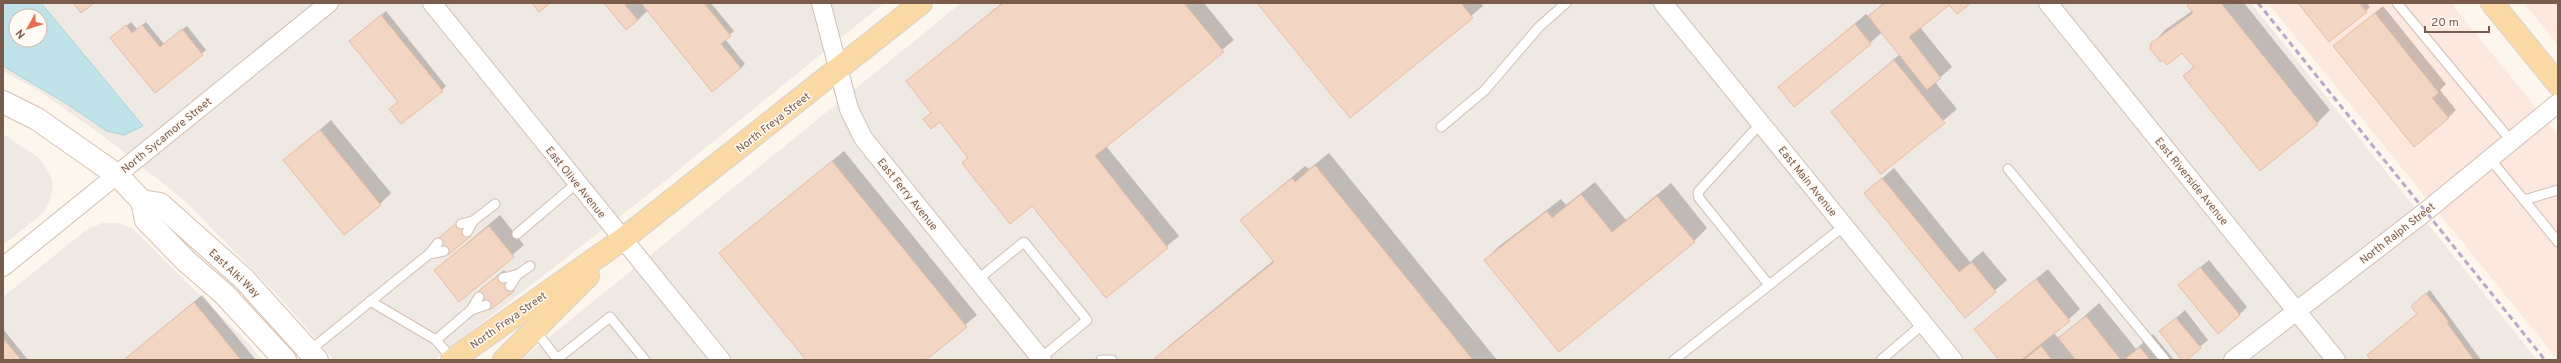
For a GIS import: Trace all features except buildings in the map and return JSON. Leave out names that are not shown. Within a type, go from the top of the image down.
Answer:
[{"type":"main road","name":"North Freya Street","points":[[452,360],[624,239],[840,69],[921,3]]},
{"type":"main road","points":[[2492,3],[2558,84]]},
{"type":"main road","points":[[3,102],[36,119],[117,175],[142,201],[146,220],[187,262],[224,294],[285,360]]},
{"type":"main road","name":"East Alki Way","points":[[142,201],[160,204],[244,279],[313,356]]},
{"type":"main road","name":"North Freya Street","points":[[504,360],[624,239]]},
{"type":"street","name":"North Sycamore Street","points":[[3,267],[329,3]]},
{"type":"street","name":"East Olive Avenue","points":[[432,3],[721,360]]},
{"type":"street","name":"East Ferry Avenue","points":[[822,3],[852,118],[863,138],[1041,359]]},
{"type":"street","name":"East Main Avenue","points":[[1662,3],[1953,360]]},
{"type":"street","name":"East Riverside Avenue","points":[[2048,3],[2336,360]]},
{"type":"street","name":"North Ralph Street","points":[[2233,360],[2425,212],[2558,103]]},
{"type":"lane","points":[[1441,128],[1485,90],[1539,27],[1566,3]]},
{"type":"lane","points":[[2397,3],[2512,142]]},
{"type":"lane","points":[[1761,124],[1698,192],[1699,198],[1768,285]]},
{"type":"lane","points":[[2490,159],[2558,242]]},
{"type":"lane","points":[[2008,169],[2165,360]]},
{"type":"lane","points":[[518,234],[577,183]]},
{"type":"lane","points":[[2524,200],[2558,190]]},
{"type":"lane","points":[[461,224],[473,221],[495,204]]},
{"type":"lane","points":[[467,232],[473,221]]},
{"type":"lane","points":[[1674,360],[1844,226]]},
{"type":"lane","points":[[977,280],[1024,242],[1087,320],[1041,359]]},
{"type":"lane","points":[[313,356],[370,301],[429,254],[438,243]]},
{"type":"lane","points":[[429,254],[444,251]]},
{"type":"lane","points":[[503,278],[517,275],[530,266]]},
{"type":"lane","points":[[510,286],[517,275]]},
{"type":"lane","points":[[436,340],[471,310],[479,297]]},
{"type":"lane","points":[[370,301],[436,340],[452,360]]},
{"type":"lane","points":[[471,310],[486,306]]},
{"type":"lane","points":[[534,330],[557,360],[610,317],[645,360]]},
{"type":"lane","points":[[1881,360],[1923,324]]},
{"type":"lane","points":[[1101,360],[1112,360]]},
{"type":"shaded area","points":[[3,3],[884,3],[650,193],[434,360],[334,360],[281,299],[185,201],[102,135],[38,90],[3,71]]},
{"type":"shaded area","points":[[961,3],[2251,3],[2537,360],[521,360]]},
{"type":"shaded area","points":[[2268,3],[2451,3],[2558,135],[2558,360]]},
{"type":"shaded area","points":[[2524,3],[2558,3],[2558,45]]},
{"type":"shaded area","points":[[3,134],[39,158],[50,174],[53,185],[50,201],[43,213],[3,245]]},
{"type":"shaded area","points":[[102,223],[118,223],[133,229],[248,343],[262,360],[3,360],[3,297],[86,230]]},
{"type":"water","points":[[3,3],[41,3],[45,8],[8,8],[8,48],[48,48],[48,11],[143,126],[124,135],[107,131],[64,102],[3,66]]},
{"type":"railway","points":[[2258,3],[2545,360]]}]
